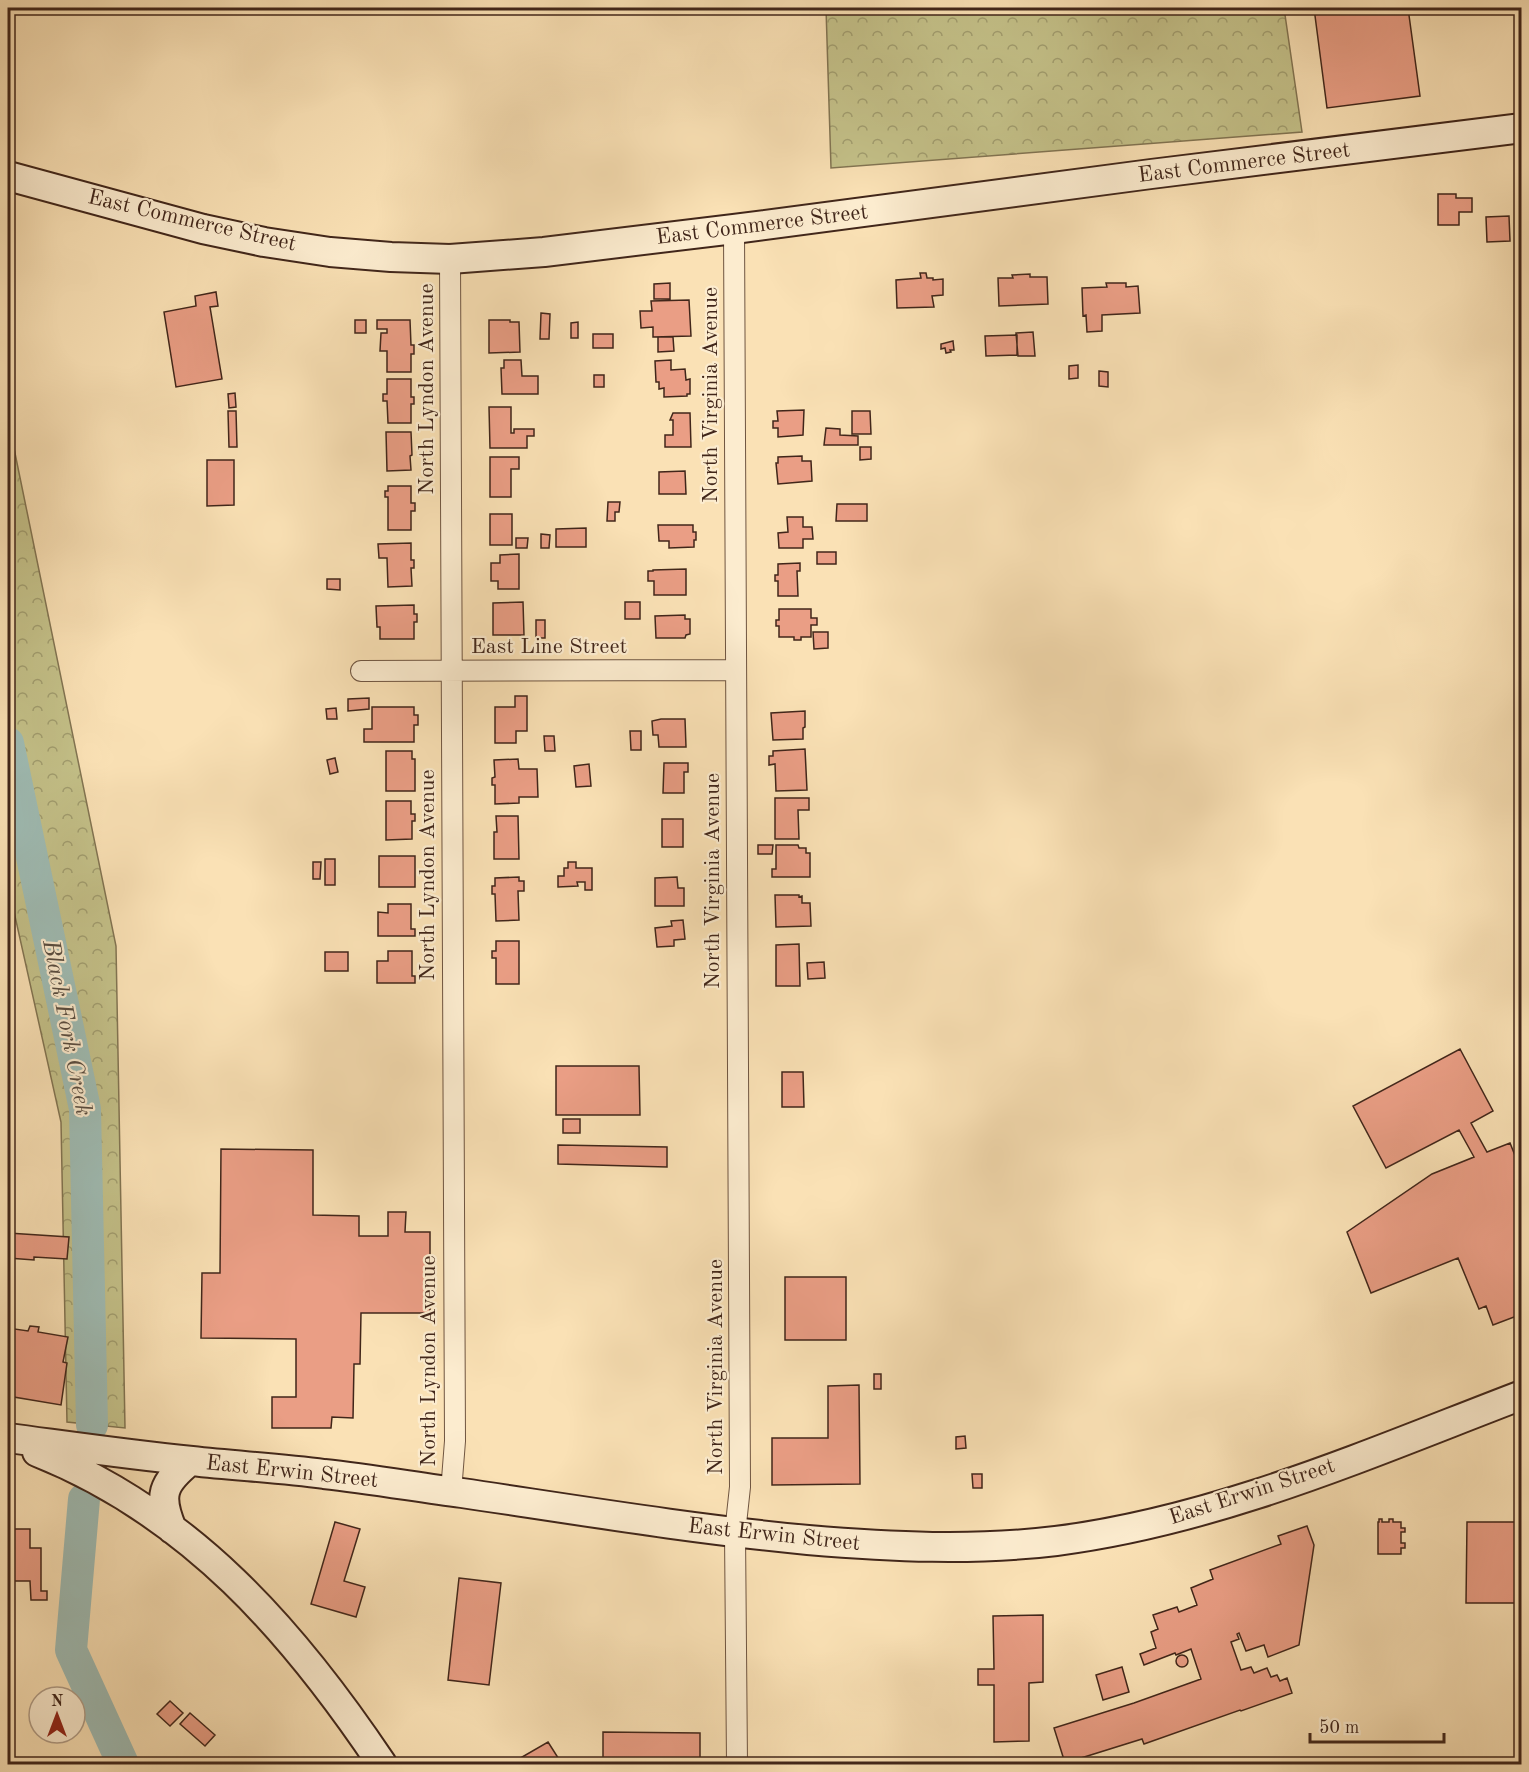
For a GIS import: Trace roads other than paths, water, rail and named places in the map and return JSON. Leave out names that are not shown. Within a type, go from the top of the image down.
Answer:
[{"type":"main road","name":"East Commerce Street","points":[[8,176],[264,242],[330,252],[450,259],[544,252],[734,229],[1521,128]]},
{"type":"main road","name":"East Erwin Street","points":[[8,1439],[323,1474],[735,1533],[851,1543],[963,1548],[1010,1546],[1107,1533],[1194,1513],[1280,1487],[1521,1395]]},
{"type":"main road","points":[[8,1439],[78,1469],[133,1501],[172,1529],[230,1577],[278,1625],[328,1688],[382,1764]]},
{"type":"main road","points":[[172,1529],[163,1503],[165,1492],[176,1473],[190,1461]]},
{"type":"street","name":"North Virginia Avenue","points":[[734,229],[740,1486],[735,1533],[737,1764]]},
{"type":"street","name":"North Lyndon Avenue","points":[[450,259],[455,1441],[451,1492]]},
{"type":"street","name":"East Line Street","points":[[361,671],[736,670]]},
{"type":"waterway","name":"Black Fork Creek","points":[[8,743],[85,1109],[92,1425]]},
{"type":"waterway","name":"Black Fork Creek","points":[[84,1499],[71,1650],[123,1764]]}]
